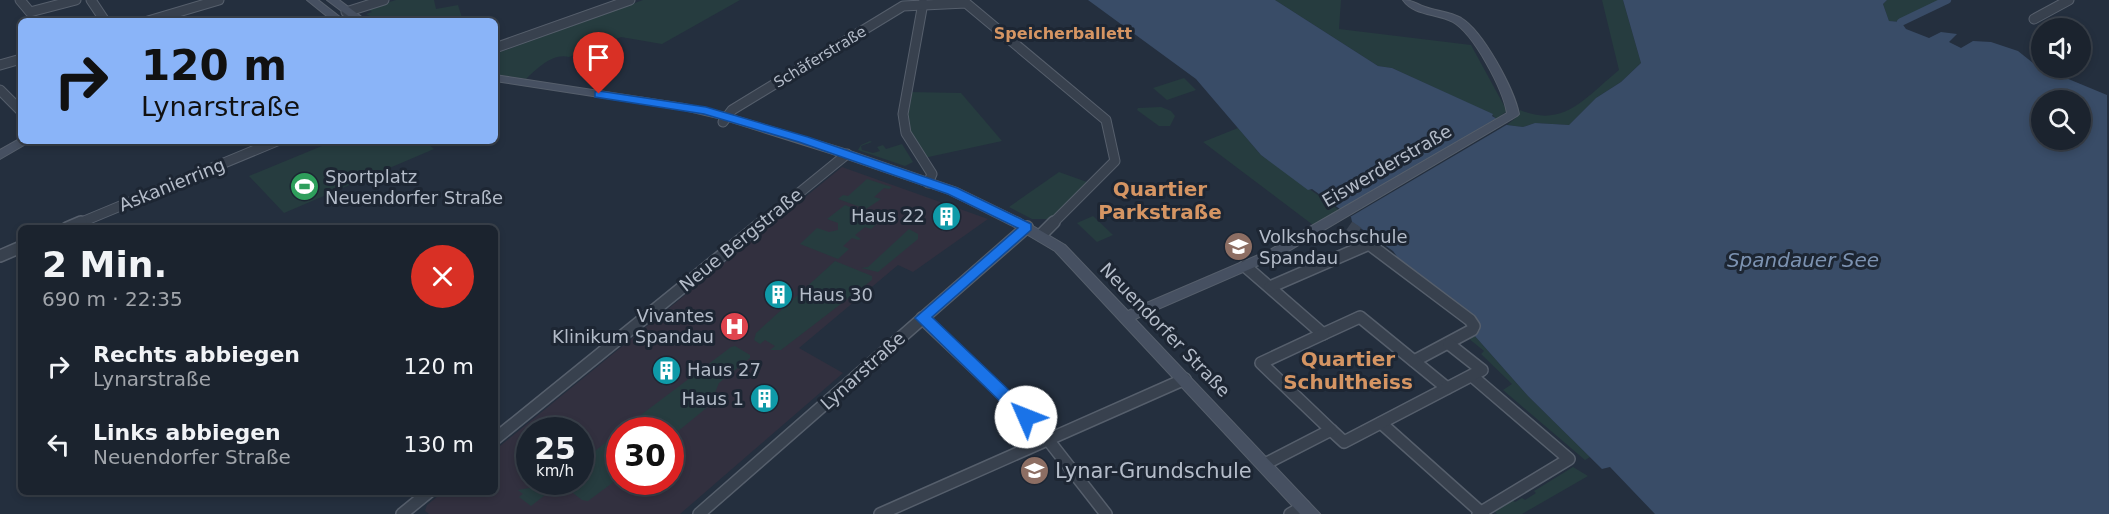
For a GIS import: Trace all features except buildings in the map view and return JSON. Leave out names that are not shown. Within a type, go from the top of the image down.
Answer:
[{"type":"main road","points":[[312,0],[340,16]]},
{"type":"main road","points":[[332,0],[340,16]]},
{"type":"main road","name":"Eiswerderstraße","points":[[1127,317],[1245,266],[1344,214],[1513,114],[1514,108],[1469,30],[1452,17],[1411,6],[1407,0]]},
{"type":"main road","name":"Neuendorfer Straße","points":[[498,78],[684,106],[971,200],[1027,227],[1060,248],[1127,317],[1265,464],[1302,512]]},
{"type":"main road","name":"Neuendorfer Straße","points":[[498,87],[724,119]]},
{"type":"main road","points":[[0,155],[20,144]]},
{"type":"street","points":[[20,0],[30,12],[76,0]]},
{"type":"street","points":[[91,0],[103,18]]},
{"type":"street","points":[[158,18],[219,0]]},
{"type":"street","points":[[340,16],[384,0]]},
{"type":"street","points":[[498,47],[630,0]]},
{"type":"street","points":[[2036,18],[2069,0]]},
{"type":"street","name":"Schäferstraße","points":[[724,119],[903,6],[962,2],[970,5],[1107,120],[1115,161],[1041,235]]},
{"type":"street","points":[[923,3],[917,47],[903,107],[908,137],[932,174],[926,185]]},
{"type":"street","points":[[0,65],[18,59]]},
{"type":"street","points":[[0,90],[18,108]]},
{"type":"street","name":"Askanierring","points":[[74,225],[270,144]]},
{"type":"street","name":"Neue Bergstraße","points":[[498,437],[844,157]]},
{"type":"street","name":"Lynarstraße","points":[[699,514],[1027,227]]},
{"type":"street","points":[[1270,287],[1346,255],[1371,241],[1470,320],[1474,326],[1472,330],[1449,344],[1414,361]]},
{"type":"street","points":[[0,256],[18,248]]},
{"type":"street","points":[[1245,266],[1323,334]]},
{"type":"street","points":[[1447,388],[1360,317],[1261,363],[1344,442],[1482,370],[1449,344]]},
{"type":"street","points":[[922,318],[929,322],[1048,439],[1106,514]]},
{"type":"street","points":[[1381,423],[1481,513],[1569,459],[1472,376]]},
{"type":"street","points":[[880,514],[933,489],[953,485],[973,476],[985,466],[1185,379]]},
{"type":"street","points":[[1265,464],[1335,433]]},
{"type":"street","points":[[403,514],[425,495]]},
{"type":"shaded area","name":"Vivantes Klinikum Spandau","points":[[842,167],[988,219],[913,272],[898,265],[799,348],[843,373],[680,514],[429,514],[425,511],[427,505],[439,495],[498,495],[498,448],[516,433],[516,495],[594,495],[594,417],[535,417]]},
{"type":"green space","points":[[396,0],[434,0],[436,9],[458,5],[462,18],[374,18],[366,14],[372,12],[367,9]]},
{"type":"green space","points":[[643,0],[740,0],[662,44],[621,37],[569,57],[557,57],[526,79],[498,74],[498,53]]},
{"type":"green space","points":[[1275,0],[1341,0],[1339,29],[1471,45],[1507,111],[1496,119],[1492,114],[1392,68],[1378,66]]},
{"type":"green space","points":[[1602,0],[1623,0],[1641,63],[1621,82],[1596,98],[1569,125],[1535,123],[1523,127],[1507,125],[1518,116],[1520,110],[1536,115],[1562,113],[1585,99],[1619,70]]},
{"type":"green space","points":[[1887,0],[1947,0],[1901,22],[1889,21],[1883,4]]},
{"type":"green space","points":[[1184,78],[1196,90],[1167,100],[1153,88]]},
{"type":"green space","points":[[909,92],[961,93],[1002,141],[924,158],[914,141],[907,119]]},
{"type":"green space","points":[[1161,107],[1171,111],[1175,116],[1170,126],[1159,126],[1137,110],[1138,108]]},
{"type":"green space","points":[[1238,128],[1261,155],[1339,210],[1313,225],[1203,142]]},
{"type":"green space","points":[[872,142],[861,146],[862,150],[873,153],[880,151],[877,147],[883,145],[886,149],[902,144],[913,162],[905,166],[858,150],[861,145]]},
{"type":"green space","name":"Sportplatz Neuendorfer Straße","points":[[327,144],[428,144],[434,149],[284,213],[249,176]]},
{"type":"green space","points":[[1059,172],[1087,182],[1050,219],[1032,219],[1009,207]]},
{"type":"green space","points":[[867,179],[892,187],[884,188],[874,197],[881,199],[866,209],[838,199],[843,195],[848,196]]},
{"type":"green space","points":[[845,205],[877,218],[879,222],[871,229],[865,227],[855,235],[861,239],[852,238],[843,246],[849,249],[838,259],[800,244],[817,228],[829,232],[838,230],[838,223],[827,219]]},
{"type":"green space","points":[[1093,216],[1113,235],[1097,242],[1077,223]]},
{"type":"green space","points":[[909,229],[918,234],[918,239],[878,272],[861,268],[868,267]]},
{"type":"green space","points":[[835,261],[872,276],[872,280],[781,350],[770,350],[775,346],[765,340],[760,344],[754,340],[756,333]]},
{"type":"green space","points":[[1474,335],[1528,396],[1590,457],[1585,460],[1503,390],[1512,384],[1481,354],[1484,351],[1468,338]]},
{"type":"green space","points":[[735,346],[750,355],[750,358],[719,383],[710,405],[684,426],[684,417],[638,417]]},
{"type":"green space","points":[[606,442],[606,488],[588,501],[582,500],[576,495],[594,495],[594,452]]},
{"type":"green space","points":[[1573,467],[1588,476],[1522,514],[1497,514],[1494,511],[1512,500],[1515,502],[1522,498],[1525,500],[1536,493],[1534,491]]},
{"type":"green space","points":[[522,495],[545,495],[531,506],[519,497]]},
{"type":"water","name":"Spandauer See","points":[[1088,0],[1275,0],[1378,66],[1392,68],[1493,114],[1492,116],[1507,125],[1523,127],[1535,123],[1569,125],[1596,98],[1621,82],[1641,63],[1623,0],[1887,0],[1883,4],[1889,21],[1901,22],[1906,29],[1929,38],[1941,32],[1957,34],[1949,42],[1961,48],[1973,41],[1991,42],[2018,51],[2031,61],[2031,78],[2066,78],[2107,95],[2109,514],[1655,514],[1610,467],[1602,469],[1528,396],[1474,335],[1480,330],[1474,318],[1398,258],[1393,251],[1352,222],[1351,217],[1312,189],[1308,190],[1261,155],[1196,79]]},
{"type":"pier","points":[[1497,118],[1508,124],[1350,217],[1340,211]]},
{"type":"waterway","points":[[1901,22],[1947,0]]},
{"type":"tunnel","points":[[1349,226],[1368,239]]},
{"type":"place","name":"Sportplatz Neuendorfer Straße","points":[[304,187]]},
{"type":"place","name":"Haus 22","points":[[946,216]]},
{"type":"place","name":"Volkshochschule Spandau","points":[[1238,247]]},
{"type":"place","name":"Haus 30","points":[[778,295]]},
{"type":"place","name":"Vivantes Klinikum Spandau","points":[[735,326]]},
{"type":"place","name":"Haus 27","points":[[666,370]]},
{"type":"place","name":"Haus 1","points":[[765,399]]},
{"type":"place","name":"Lynar-Grundschule","points":[[1034,471]]},
{"type":"district","name":"Speicherballett","points":[[1063,33]]},
{"type":"district","name":"Quartier Parkstraße","points":[[1160,200]]},
{"type":"district","name":"Quartier Schultheiss","points":[[1348,370]]},
{"type":"route","points":[[599,94],[684,106],[803,140],[953,191],[1027,227],[922,318],[929,322],[1026,417]]}]
